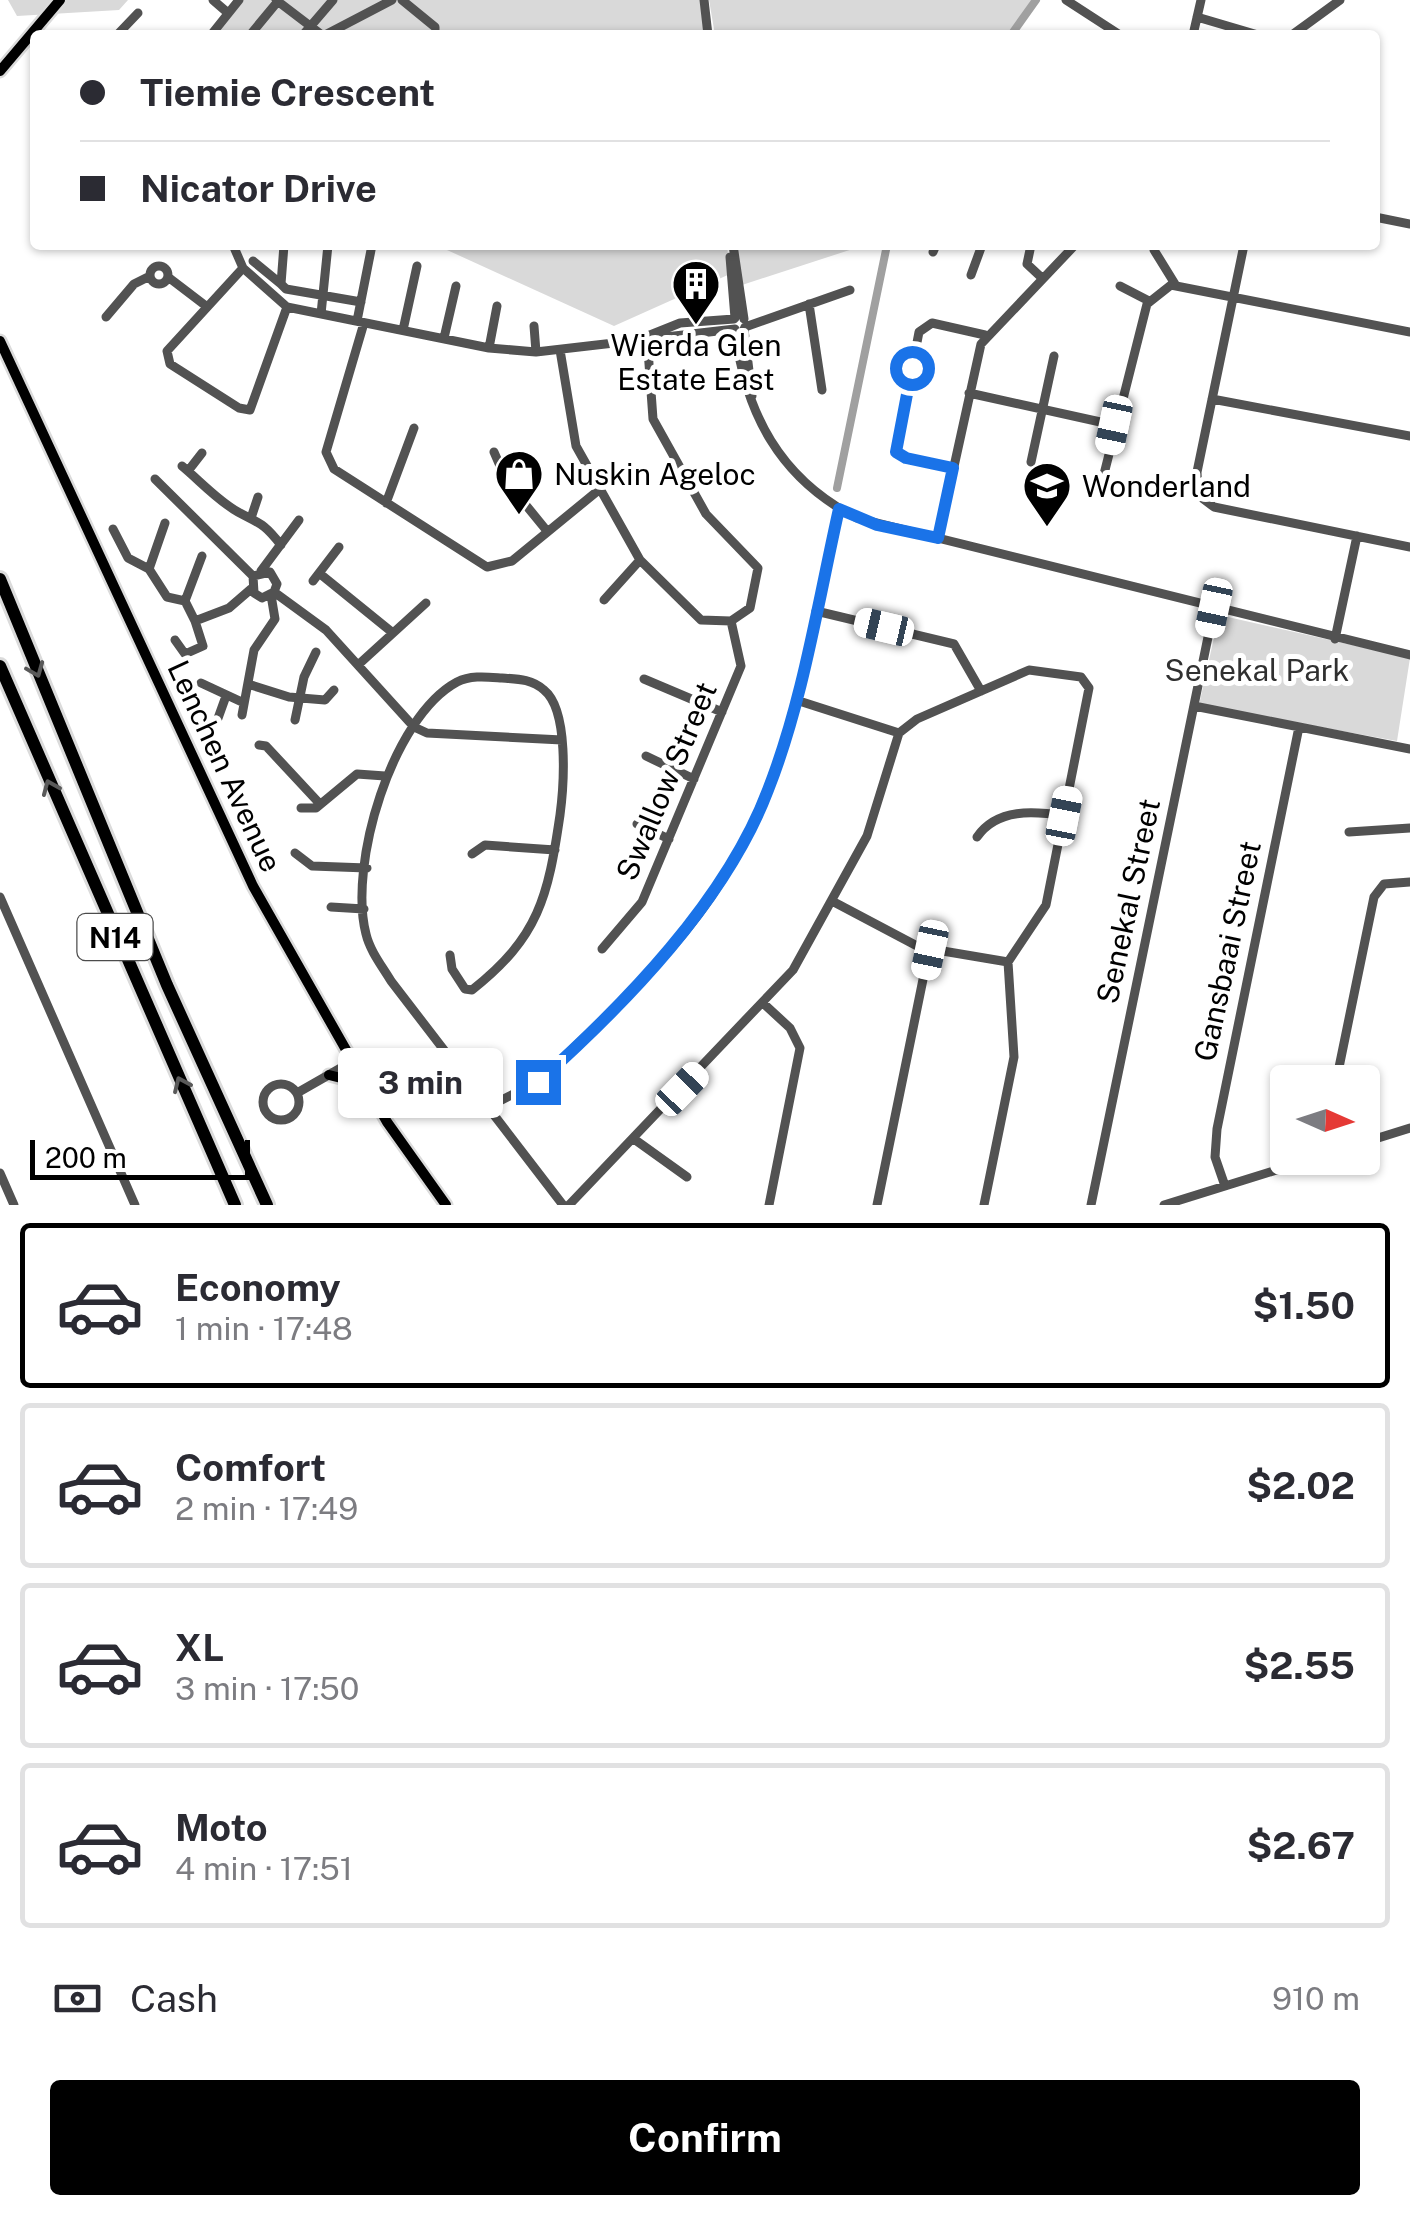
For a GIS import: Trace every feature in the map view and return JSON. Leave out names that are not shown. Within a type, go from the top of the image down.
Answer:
[{"type":"highway","name":"N14","points":[[0,579],[167,985],[267,1205]]},
{"type":"highway","name":"N14","points":[[0,666],[236,1205]]},
{"type":"main road","points":[[35,30],[60,0]]},
{"type":"main road","points":[[0,71],[30,36]]},
{"type":"main road","name":"Lenchen Avenue","points":[[0,341],[253,886],[372,1097],[445,1201]]},
{"type":"main road","points":[[329,1076],[353,1081],[372,1097]]},
{"type":"street","points":[[213,0],[228,13]]},
{"type":"street","points":[[215,30],[239,0]]},
{"type":"street","points":[[254,30],[278,0],[306,30]]},
{"type":"street","points":[[308,30],[333,0]]},
{"type":"street","points":[[333,30],[392,0]]},
{"type":"street","points":[[402,0],[436,30]]},
{"type":"street","points":[[704,0],[707,30]]},
{"type":"street","points":[[1066,0],[1112,30]]},
{"type":"street","points":[[1194,30],[1201,0]]},
{"type":"street","points":[[1299,30],[1340,0]]},
{"type":"street","points":[[122,30],[138,13]]},
{"type":"street","points":[[1197,17],[1241,30]]},
{"type":"street","points":[[1380,218],[1410,224]]},
{"type":"street","points":[[237,250],[287,307],[490,348],[536,352],[711,332],[762,320],[850,290]]},
{"type":"street","points":[[282,284],[284,250]]},
{"type":"street","points":[[322,314],[328,250]]},
{"type":"street","points":[[371,250],[361,322],[326,452],[334,470],[487,566],[512,561],[600,489]]},
{"type":"street","points":[[731,250],[733,306],[740,324],[739,354]]},
{"type":"street","points":[[732,250],[754,409]]},
{"type":"street","points":[[971,275],[980,250]]},
{"type":"street","points":[[1030,250],[1027,264],[1042,278]]},
{"type":"street","points":[[938,538],[985,335],[1069,250]]},
{"type":"street","points":[[1154,250],[1174,284]]},
{"type":"street","points":[[1243,250],[1196,490],[1206,504],[1410,547]]},
{"type":"street","points":[[248,265],[282,284],[323,298],[361,302]]},
{"type":"street","points":[[248,265],[206,306],[168,351],[167,359],[247,410],[254,406],[287,307]]},
{"type":"street","points":[[403,330],[417,266]]},
{"type":"street","points":[[106,317],[134,284],[150,276],[158,284],[168,277],[206,306]]},
{"type":"street","points":[[1102,478],[1136,331],[1149,301],[1174,284],[1410,332]]},
{"type":"street","points":[[444,338],[456,286]]},
{"type":"street","points":[[1120,286],[1149,301]]},
{"type":"street","points":[[809,304],[822,390]]},
{"type":"street","points":[[490,348],[497,306]]},
{"type":"street","points":[[646,338],[710,320],[733,306]]},
{"type":"street","points":[[710,320],[740,324]]},
{"type":"street","points":[[710,320],[711,332]]},
{"type":"street","points":[[953,468],[906,458],[896,452],[920,332],[932,323],[985,335]]},
{"type":"street","points":[[534,326],[536,352]]},
{"type":"street","points":[[711,332],[729,338],[739,354],[754,409],[794,473],[839,509],[877,525],[1410,655]]},
{"type":"street","points":[[560,350],[571,434],[640,560],[701,620],[731,621],[750,608],[758,568],[706,514],[653,419],[646,338]]},
{"type":"street","points":[[1030,462],[1054,356]]},
{"type":"street","points":[[969,393],[1114,425]]},
{"type":"street","points":[[1212,399],[1410,436]]},
{"type":"street","points":[[386,503],[414,428]]},
{"type":"street","points":[[494,452],[507,482],[547,531]]},
{"type":"street","points":[[202,453],[185,468],[239,512],[252,515],[280,544]]},
{"type":"street","points":[[155,479],[257,573],[274,575],[275,619],[254,650],[251,685],[242,715]]},
{"type":"street","points":[[252,515],[258,497]]},
{"type":"street","points":[[486,1108],[544,1076],[603,1019],[703,908],[768,791],[796,700],[839,509]]},
{"type":"street","points":[[195,621],[229,608],[251,589],[257,573],[300,520]]},
{"type":"street","points":[[149,569],[165,523]]},
{"type":"street","points":[[113,529],[130,560],[149,569],[167,597],[186,602]]},
{"type":"street","points":[[1336,639],[1357,536]]},
{"type":"street","points":[[339,547],[316,577],[393,634]]},
{"type":"street","points":[[175,640],[185,654],[203,646],[186,602],[202,556]]},
{"type":"street","points":[[604,600],[640,560]]},
{"type":"street","points":[[251,589],[262,598],[273,594]]},
{"type":"street","points":[[273,594],[326,630],[414,727],[427,733],[562,740]]},
{"type":"street","points":[[358,665],[426,603]]},
{"type":"street","name":"Senekal Street","points":[[1090,1205],[1214,608]]},
{"type":"street","points":[[816,611],[954,644],[981,691]]},
{"type":"street","name":"Swallow Street","points":[[602,948],[638,909],[722,712],[742,661],[731,621]]},
{"type":"street","points":[[295,720],[316,652]]},
{"type":"street","points":[[450,954],[454,972],[469,990],[507,961],[536,923],[554,850],[562,795],[562,740],[547,692],[522,679],[467,678],[448,688],[414,727],[385,776],[372,821],[364,910],[366,934],[374,955],[486,1108],[566,1205],[634,1139],[798,963],[866,836],[899,733],[917,719],[1038,669],[1081,677],[1089,695],[1043,912],[1008,962],[1014,1057],[984,1205]]},
{"type":"street","points":[[644,680],[722,712]]},
{"type":"street","points":[[200,683],[244,703]]},
{"type":"street","points":[[251,685],[328,700],[334,690]]},
{"type":"street","points":[[217,721],[226,696]]},
{"type":"street","points":[[796,700],[899,733]]},
{"type":"street","points":[[1194,706],[1410,749]]},
{"type":"street","points":[[424,717],[427,733]]},
{"type":"street","name":"Gansbaai Street","points":[[1225,1186],[1215,1157],[1216,1128],[1299,727]]},
{"type":"street","points":[[259,746],[266,746],[320,804]]},
{"type":"street","points":[[646,756],[694,778]]},
{"type":"street","points":[[301,808],[320,804],[357,774],[385,776]]},
{"type":"street","points":[[977,838],[987,826],[1020,811],[1064,816]]},
{"type":"street","points":[[637,824],[669,839]]},
{"type":"street","points":[[1349,832],[1410,828]]},
{"type":"street","points":[[472,854],[485,846],[554,850]]},
{"type":"street","points":[[296,852],[312,866],[367,870]]},
{"type":"street","points":[[310,878],[318,871],[367,870]]},
{"type":"street","points":[[1339,1065],[1374,897],[1384,884],[1410,882]]},
{"type":"street","points":[[0,897],[135,1205]]},
{"type":"street","points":[[832,901],[930,950],[1008,962]]},
{"type":"street","points":[[331,907],[364,910]]},
{"type":"street","points":[[877,1205],[930,950]]},
{"type":"street","points":[[763,1003],[790,1028],[800,1048],[769,1205]]},
{"type":"street","points":[[296,1093],[354,1061]]},
{"type":"street","points":[[286,1084],[296,1093],[298,1106],[290,1117],[276,1119],[266,1112],[263,1098],[272,1086],[286,1084]]},
{"type":"street","points":[[1380,1137],[1410,1128]]},
{"type":"street","points":[[634,1139],[687,1177]]},
{"type":"street","points":[[1164,1205],[1270,1172]]},
{"type":"street","points":[[0,1174],[14,1205]]},
{"type":"green space","points":[[8,0],[128,0],[119,10],[17,16]]},
{"type":"green space","points":[[243,0],[700,0],[703,30],[220,30]]},
{"type":"green space","points":[[709,0],[1036,0],[1015,30],[714,30]]},
{"type":"green space","points":[[447,250],[728,250],[730,274],[614,326]]},
{"type":"green space","points":[[736,250],[850,250],[742,285]]},
{"type":"green space","name":"Senekal Park","points":[[1219,615],[1410,658],[1397,741],[1199,705]]},
{"type":"waterway","points":[[1015,30],[1036,0]]},
{"type":"waterway","points":[[837,488],[886,250]]},
{"type":"place","name":"Wierda Glen Estate East","points":[[696,326]]},
{"type":"place","name":"Nuskin Ageloc","points":[[519,516]]},
{"type":"place","name":"Wonderland","points":[[1047,528]]},
{"type":"route","points":[[538,1082],[603,1019],[703,908],[764,801],[796,700],[839,509],[877,525],[938,538],[953,468],[906,458],[896,452],[912,368]]}]
